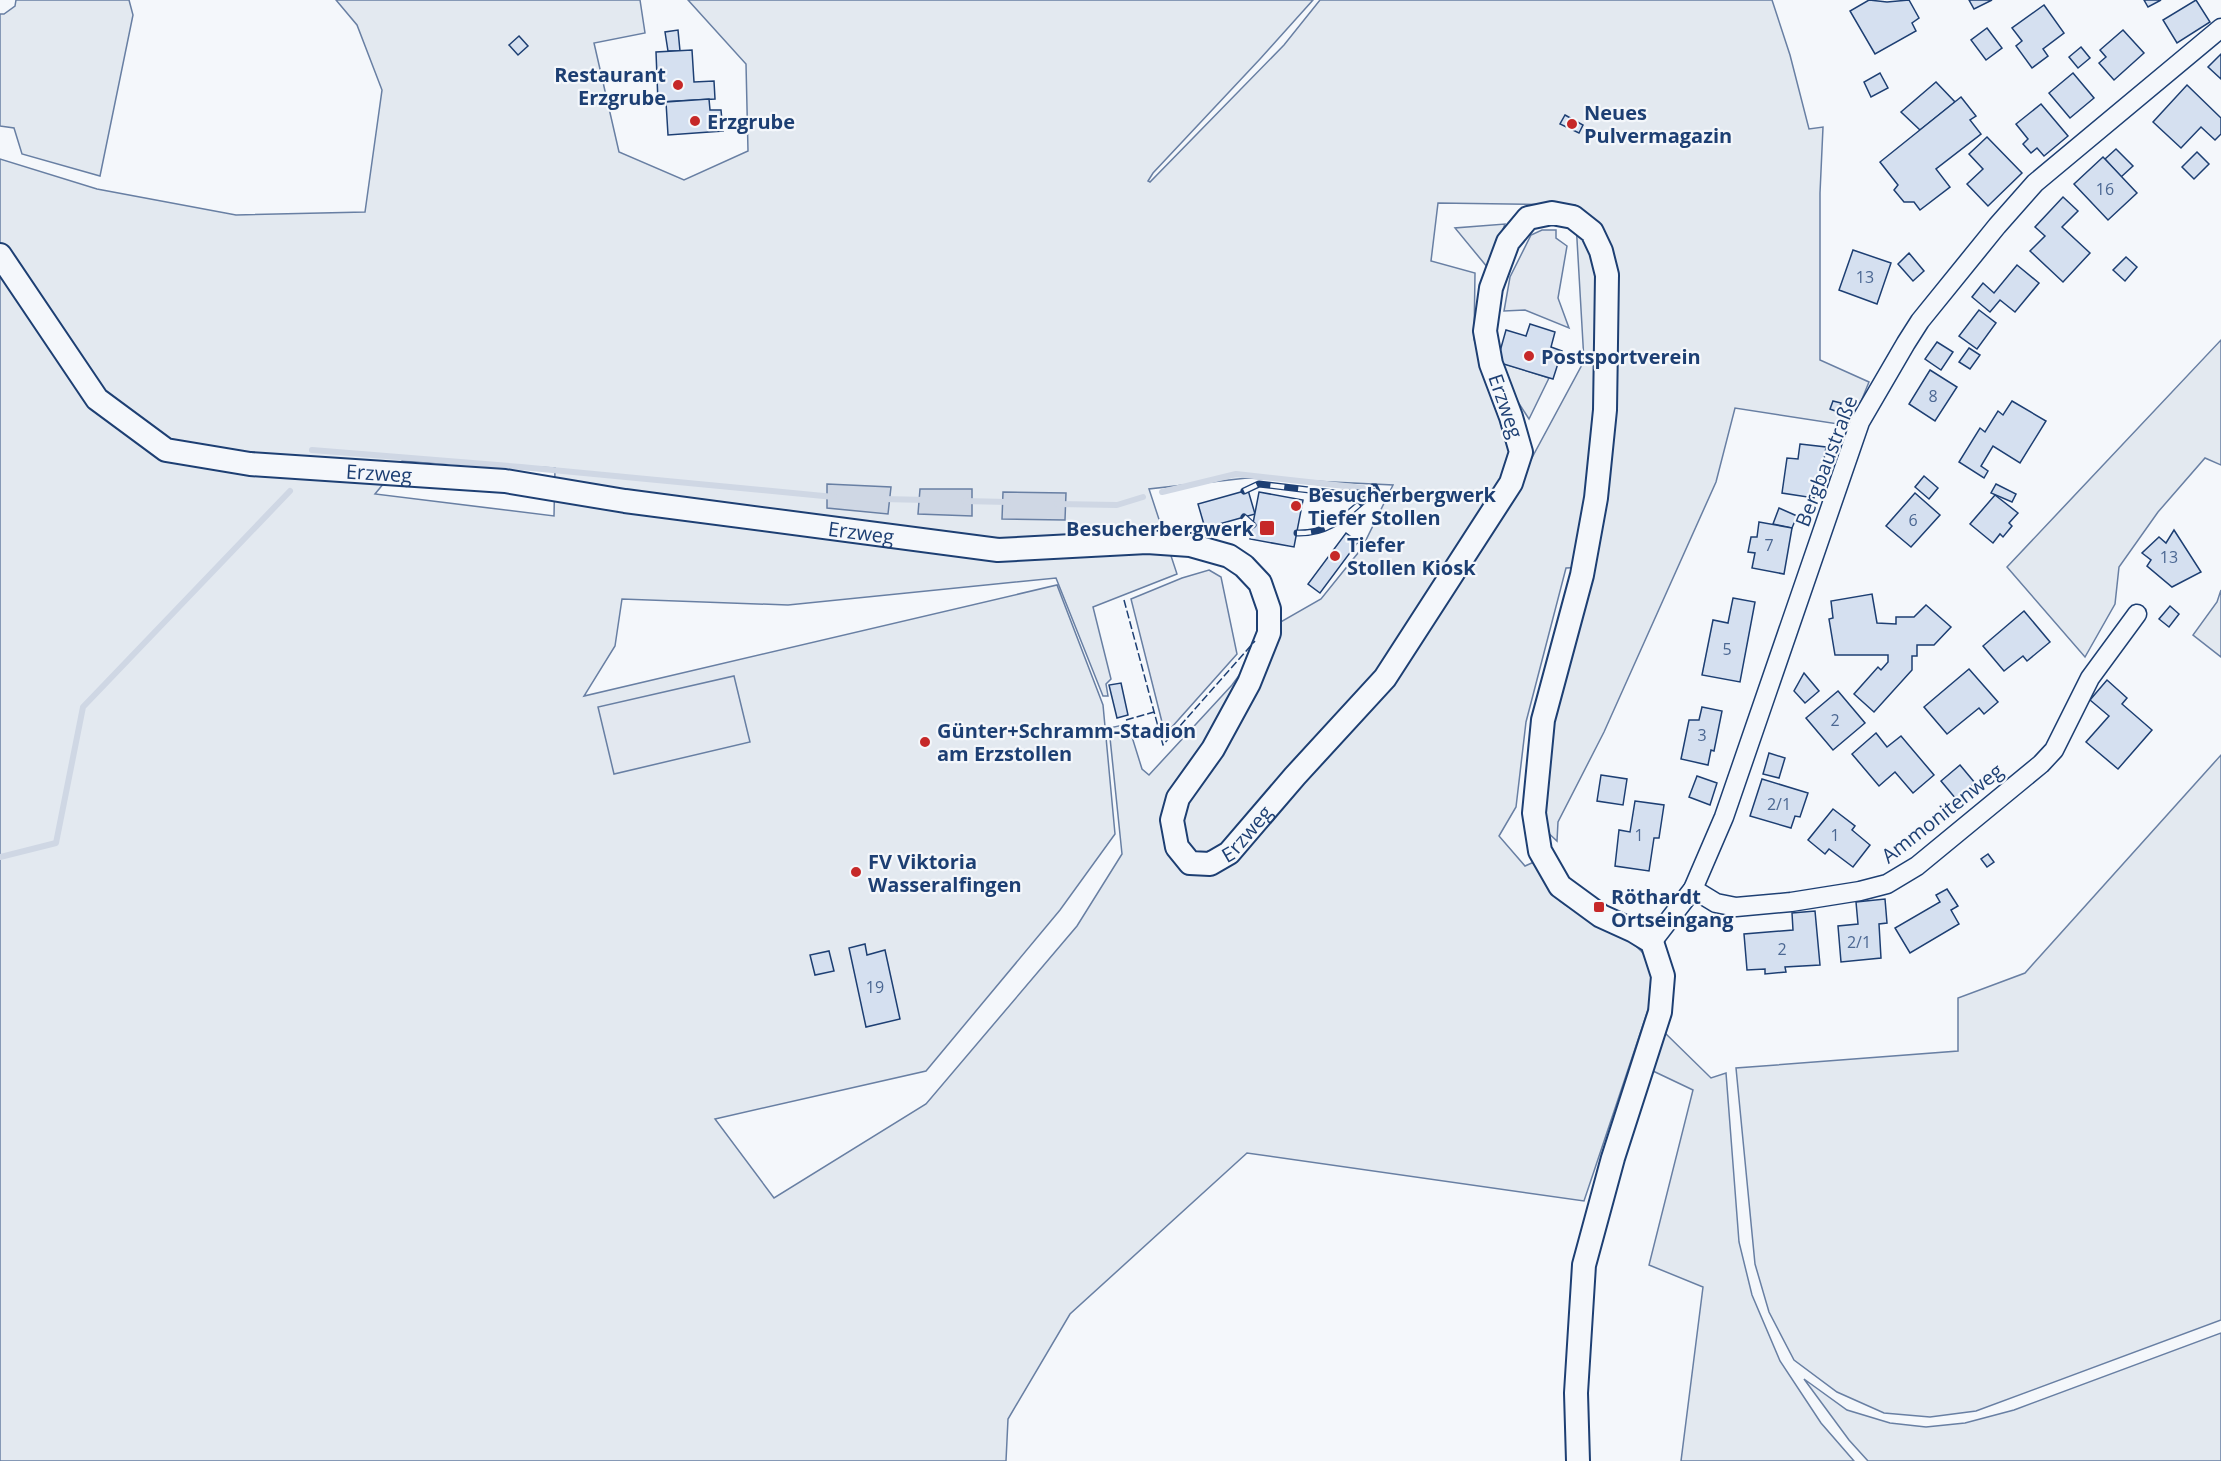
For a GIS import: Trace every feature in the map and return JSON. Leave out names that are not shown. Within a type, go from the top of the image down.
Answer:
[{"type":"street","name":"Bergbaustraße","points":[[1652,942],[1694,889],[1724,818],[1860,422],[1894,362],[1920,321],[2035,183],[2221,28]]},
{"type":"street","name":"Erzweg","points":[[0,255],[97,399],[166,450],[250,465],[505,481],[637,503],[998,550],[1147,542],[1190,544],[1229,556],[1244,566],[1260,583],[1269,609],[1269,633],[1249,683],[1213,748],[1179,798],[1172,820],[1177,847],[1190,863],[1210,864],[1229,853],[1295,776],[1385,678],[1511,483],[1521,452],[1511,417],[1491,364],[1485,331],[1491,288],[1508,242],[1528,218],[1552,213],[1573,217],[1592,232],[1601,251],[1607,274],[1605,410],[1596,498],[1582,575],[1543,720],[1534,813],[1540,851],[1560,886],[1601,916],[1652,942]]},
{"type":"street","name":"Ammonitenweg","points":[[1694,889],[1716,903],[1736,907],[1791,902],[1860,891],[1887,884],[1917,866],[2042,764],[2054,750],[2090,678],[2137,614]]},
{"type":"street","points":[[1578,1461],[1576,1393],[1584,1265],[1613,1158],[1660,1012],[1663,976],[1652,942]]},
{"type":"shaded area","points":[[16,0],[129,0],[133,15],[100,176],[22,154],[14,128],[0,126],[0,14],[4,14],[15,6]]},
{"type":"shaded area","points":[[336,0],[640,0],[645,33],[594,43],[619,152],[684,180],[748,151],[746,64],[688,0],[1313,0],[1153,173],[1148,181],[1150,182],[1284,45],[1320,0],[1772,0],[1790,55],[1809,129],[1823,127],[1820,193],[1820,360],[1869,382],[1851,426],[1735,408],[1716,482],[1604,732],[1558,822],[1557,841],[1545,830],[1547,763],[1558,697],[1592,567],[1566,568],[1526,722],[1516,807],[1499,836],[1525,866],[1534,862],[1549,888],[1560,901],[1635,945],[1649,963],[1653,987],[1653,995],[1584,1201],[1247,1153],[1070,1314],[1008,1419],[1006,1461],[0,1461],[0,159],[97,189],[236,215],[365,212],[382,90],[357,25]],"holes":[[[1438,203],[1575,205],[1584,361],[1528,465],[1474,339],[1475,273],[1431,261]],[[402,461],[555,468],[554,516],[375,494]],[[1247,478],[1393,485],[1362,548],[1321,599],[1277,624],[1232,685],[1149,775],[1142,769],[1128,724],[1109,728],[1122,854],[1077,926],[926,1104],[774,1198],[715,1119],[926,1071],[1060,910],[1115,834],[1103,705],[1057,585],[584,696],[615,646],[622,599],[788,605],[1056,578],[1103,696],[1108,696],[1106,684],[1111,679],[1093,607],[1177,574],[1149,489]]]},
{"type":"shaded area","points":[[1505,224],[1488,268],[1455,228]]},
{"type":"shaded area","points":[[1542,230],[1556,230],[1556,238],[1567,246],[1558,298],[1569,328],[1525,310],[1504,311],[1510,277],[1531,235]]},
{"type":"shaded area","points":[[2221,340],[2221,465],[2205,458],[2158,512],[2119,567],[2115,604],[2085,657],[2007,567]]},
{"type":"shaded area","points":[[1502,363],[1549,378],[1529,419],[1509,388]]},
{"type":"shaded area","points":[[827,484],[891,487],[888,514],[827,508]]},
{"type":"shaded area","points":[[920,489],[972,489],[972,516],[918,514]]},
{"type":"shaded area","points":[[1003,492],[1066,493],[1065,520],[1002,519]]},
{"type":"shaded area","points":[[1209,570],[1221,577],[1237,654],[1171,728],[1164,730],[1131,599],[1182,578]]},
{"type":"shaded area","points":[[2221,590],[2221,657],[2193,635],[2217,602]]},
{"type":"shaded area","points":[[734,676],[750,742],[614,774],[598,707]]},
{"type":"shaded area","points":[[2221,755],[2221,1320],[1976,1411],[1930,1417],[1884,1413],[1837,1392],[1794,1360],[1769,1312],[1755,1264],[1736,1068],[1958,1051],[1958,998],[2025,973]]},
{"type":"shaded area","points":[[1663,1031],[1711,1078],[1726,1073],[1739,1242],[1752,1295],[1780,1361],[1821,1423],[1854,1461],[1681,1461],[1703,1287],[1649,1265],[1693,1090],[1653,1071]]},
{"type":"shaded area","points":[[2221,1333],[2221,1461],[1868,1461],[1849,1440],[1804,1379],[1847,1410],[1890,1423],[1926,1427],[1965,1423],[2014,1410]]},
{"type":"building","points":[[1869,0],[1887,2],[1909,0],[1919,18],[1912,23],[1916,31],[1875,54],[1850,11]]},
{"type":"building","points":[[1969,0],[1992,0],[1974,9]]},
{"type":"building","points":[[2144,0],[2161,0],[2148,7]]},
{"type":"building","points":[[2196,0],[2210,22],[2177,43],[2163,20]]},
{"type":"building","points":[[2044,5],[2064,33],[2043,49],[2048,56],[2032,68],[2016,46],[2022,41],[2012,28]]},
{"type":"building","points":[[1987,28],[2002,48],[1986,60],[1971,40]]},
{"type":"building","points":[[678,30],[680,51],[668,51],[665,32]]},
{"type":"building","points":[[2123,30],[2144,53],[2114,80],[2099,63],[2106,57],[2100,50]]},
{"type":"building","points":[[519,36],[528,46],[518,55],[509,45]]},
{"type":"building","points":[[2081,47],[2090,58],[2078,68],[2069,57]]},
{"type":"building","points":[[692,50],[694,82],[714,81],[715,99],[658,102],[656,52]]},
{"type":"building","points":[[2221,54],[2221,79],[2208,67]]},
{"type":"building","points":[[1880,73],[1888,88],[1871,97],[1864,82]]},
{"type":"building","points":[[2073,73],[2094,98],[2070,118],[2049,93]]},
{"type":"building","points":[[1936,82],[1955,102],[1920,130],[1901,112]]},
{"type":"building","points":[[2187,85],[2221,118],[2221,134],[2215,140],[2201,127],[2181,148],[2153,122]]},
{"type":"building","points":[[1961,97],[1976,116],[1970,120],[1981,134],[1936,169],[1950,187],[1920,210],[1914,202],[1904,202],[1894,190],[1898,185],[1880,162]]},
{"type":"building","name":"Erzgrube","points":[[709,99],[710,110],[721,110],[723,131],[668,135],[666,102]]},
{"type":"building","points":[[2041,104],[2068,136],[2044,156],[2037,148],[2031,153],[2023,144],[2028,139],[2016,124]]},
{"type":"building","name":"Neues Pulvermagazin","points":[[1565,115],[1583,125],[1579,133],[1560,124]]},
{"type":"building","points":[[1987,137],[2022,173],[1988,206],[1967,184],[1983,169],[1969,154]]},
{"type":"building","points":[[2116,149],[2133,166],[2121,177],[2105,159]]},
{"type":"building","points":[[2197,152],[2209,164],[2194,179],[2182,167]]},
{"type":"building","points":[[2103,157],[2137,193],[2108,220],[2074,184]]},
{"type":"building","points":[[2063,197],[2078,211],[2062,227],[2090,253],[2063,282],[2030,251],[2045,236],[2035,227]]},
{"type":"building","points":[[1853,250],[1891,263],[1877,304],[1839,290]]},
{"type":"building","points":[[1909,253],[1924,271],[1913,281],[1898,264]]},
{"type":"building","points":[[2126,257],[2137,267],[2125,281],[2113,270]]},
{"type":"building","points":[[2017,265],[2039,283],[2015,312],[2000,300],[1990,312],[1972,297],[1983,283],[1994,293]]},
{"type":"building","points":[[1979,310],[1996,323],[1977,349],[1959,336]]},
{"type":"building","name":"Postsportverein","points":[[1530,324],[1555,332],[1551,347],[1562,351],[1553,379],[1497,362],[1506,330],[1526,336]]},
{"type":"building","points":[[1937,342],[1953,352],[1941,370],[1925,359]]},
{"type":"building","points":[[1969,348],[1980,355],[1970,369],[1959,362]]},
{"type":"building","points":[[1930,370],[1957,387],[1935,421],[1909,404]]},
{"type":"building","points":[[1833,401],[1841,403],[1838,412],[1830,409]]},
{"type":"building","points":[[2012,401],[2046,421],[2020,463],[1993,446],[1981,466],[1988,471],[1984,478],[1959,462],[1980,428],[1985,432],[1998,411],[2003,415]]},
{"type":"building","points":[[1800,444],[1826,447],[1821,479],[1817,479],[1814,498],[1782,493],[1787,458],[1798,459]]},
{"type":"building","points":[[1924,476],[1938,488],[1929,499],[1915,487]]},
{"type":"building","points":[[1996,484],[2016,494],[2012,502],[1991,493]]},
{"type":"building","points":[[1248,490],[1255,514],[1205,528],[1198,504]]},
{"type":"building","points":[[1259,492],[1303,500],[1294,547],[1250,539]]},
{"type":"building","points":[[1915,493],[1940,515],[1911,547],[1886,526]]},
{"type":"building","points":[[1995,495],[2018,513],[2009,523],[2012,526],[2003,537],[2000,534],[1993,543],[1970,524]]},
{"type":"building","points":[[1779,508],[1797,516],[1792,528],[1773,524]]},
{"type":"building","points":[[1759,522],[1792,528],[1784,574],[1752,568],[1755,553],[1748,552],[1751,537],[1757,537]]},
{"type":"building","points":[[2174,530],[2201,572],[2172,587],[2147,566],[2151,560],[2142,553],[2159,537],[2166,543]]},
{"type":"building","points":[[1346,533],[1358,542],[1320,593],[1308,584]]},
{"type":"building","points":[[1872,594],[1877,623],[1896,624],[1896,617],[1914,617],[1926,605],[1951,627],[1934,645],[1917,645],[1917,656],[1912,656],[1912,670],[1874,712],[1854,694],[1878,667],[1881,670],[1888,662],[1888,655],[1835,655],[1829,619],[1833,618],[1831,601]]},
{"type":"building","points":[[1733,598],[1755,602],[1740,682],[1702,675],[1713,620],[1728,623]]},
{"type":"building","points":[[2170,606],[2179,614],[2169,627],[2159,619]]},
{"type":"building","points":[[2024,611],[2050,642],[2027,661],[2023,656],[2004,671],[1983,646]]},
{"type":"building","points":[[1969,669],[1998,702],[1984,714],[1979,708],[1947,734],[1924,707]]},
{"type":"building","points":[[1804,673],[1819,691],[1805,703],[1794,691]]},
{"type":"building","points":[[2107,680],[2127,698],[2122,704],[2152,730],[2118,769],[2086,742],[2109,716],[2090,700]]},
{"type":"building","points":[[1121,683],[1128,715],[1117,718],[1109,685]]},
{"type":"building","points":[[1838,691],[1865,723],[1833,750],[1806,718]]},
{"type":"building","points":[[1702,707],[1722,711],[1714,751],[1711,750],[1708,765],[1681,759],[1689,720],[1699,720]]},
{"type":"building","points":[[1876,733],[1887,747],[1901,736],[1934,775],[1913,793],[1895,772],[1879,786],[1852,754]]},
{"type":"building","points":[[1769,753],[1785,758],[1779,778],[1763,774]]},
{"type":"building","points":[[1960,765],[1975,783],[1956,799],[1941,781]]},
{"type":"building","points":[[1601,775],[1627,779],[1623,805],[1597,801]]},
{"type":"building","points":[[1697,776],[1717,783],[1710,805],[1689,797]]},
{"type":"building","points":[[1762,779],[1808,793],[1800,817],[1795,816],[1791,828],[1750,816]]},
{"type":"building","points":[[1635,801],[1664,805],[1659,838],[1654,838],[1649,871],[1615,866],[1619,830],[1630,832]]},
{"type":"building","points":[[1833,809],[1855,826],[1852,830],[1870,845],[1853,867],[1829,849],[1825,854],[1808,840]]},
{"type":"building","points":[[1988,854],[1994,862],[1987,867],[1981,859]]},
{"type":"building","points":[[1947,889],[1958,906],[1951,910],[1959,924],[1910,953],[1895,928],[1940,902],[1936,895]]},
{"type":"building","points":[[1885,899],[1887,923],[1879,924],[1881,958],[1841,962],[1838,926],[1858,924],[1856,902]]},
{"type":"building","points":[[1815,911],[1820,965],[1785,967],[1786,972],[1765,974],[1765,969],[1747,970],[1744,934],[1793,930],[1792,913]]},
{"type":"building","points":[[865,944],[867,955],[885,950],[900,1019],[866,1027],[849,948]]},
{"type":"building","points":[[829,951],[834,971],[815,975],[810,955]]},
{"type":"waterway","points":[[312,450],[521,467],[834,497]]},
{"type":"waterway","points":[[1162,492],[1236,474],[1363,488]]},
{"type":"waterway","points":[[0,857],[56,843],[83,707],[290,491]]},
{"type":"waterway","points":[[1057,504],[1117,505],[1143,497]]},
{"type":"waterway","points":[[883,499],[927,500]]},
{"type":"waterway","points":[[964,501],[1008,502]]},
{"type":"railway","points":[[1244,491],[1259,484],[1334,493],[1372,493]]},
{"type":"railway","points":[[1297,533],[1321,530],[1330,526],[1374,492]]},
{"type":"railway","points":[[1244,517],[1253,525]]},
{"type":"fence","points":[[1124,600],[1163,745],[1255,641]]},
{"type":"fence","points":[[1126,720],[1154,712]]},
{"type":"wall","points":[[1372,485],[1376,485],[1380,493],[1377,496]]},
{"type":"place","name":"Restaurant Erzgrube","points":[[678,85]]},
{"type":"place","name":"Erzgrube","points":[[695,121]]},
{"type":"place","name":"Neues Pulvermagazin","points":[[1572,124]]},
{"type":"place","name":"Postsportverein","points":[[1529,356]]},
{"type":"place","name":"Besucherbergwerk Tiefer Stollen","points":[[1296,506]]},
{"type":"place","name":"Besucherbergwerk","points":[[1267,528]]},
{"type":"place","name":"Tiefer Stollen Kiosk","points":[[1335,556]]},
{"type":"place","name":"Günter+Schramm-Stadion am Erzstollen","points":[[925,742]]},
{"type":"place","name":"FV Viktoria Wasseralfingen","points":[[856,872]]},
{"type":"place","name":"Röthardt Ortseingang","points":[[1599,907]]}]
